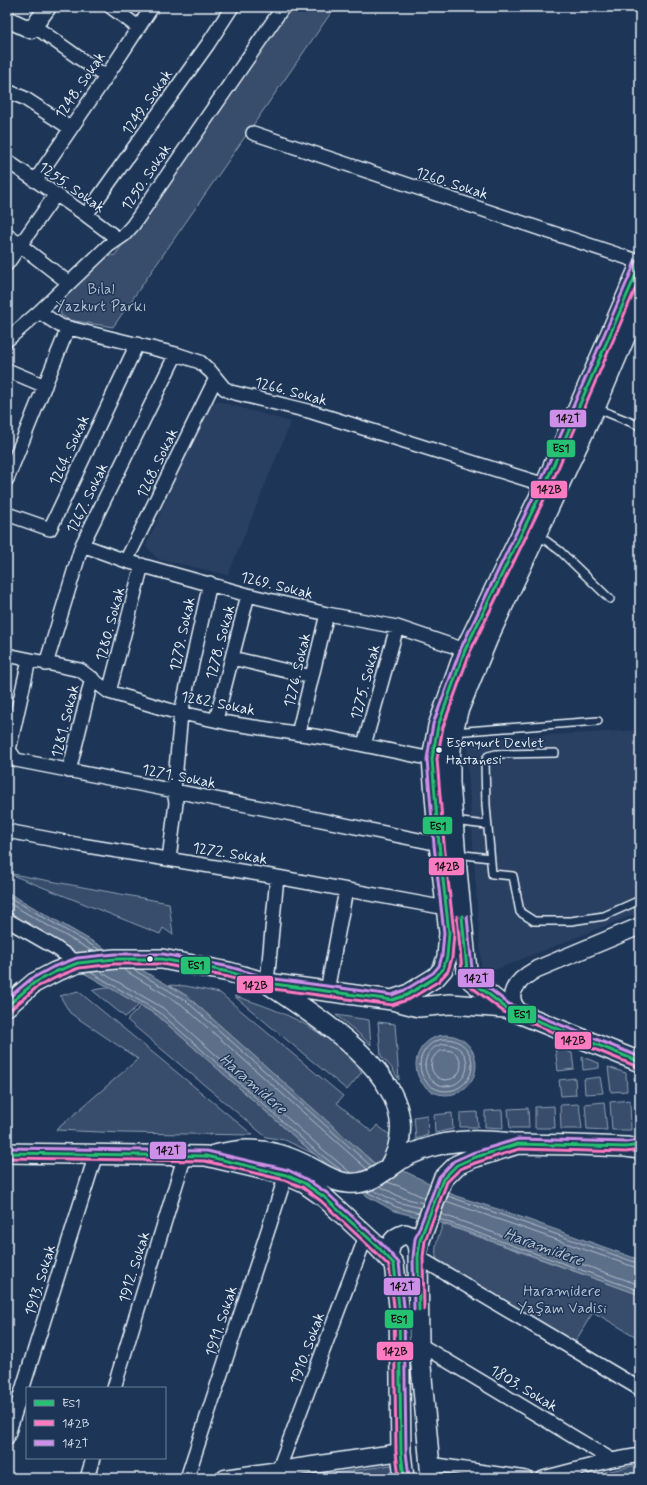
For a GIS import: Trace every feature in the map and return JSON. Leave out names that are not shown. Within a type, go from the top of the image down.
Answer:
[{"type":"main road","points":[[392,1000],[408,995],[436,977],[443,969],[447,956],[449,933],[439,844],[432,759],[438,726],[465,650],[545,485],[640,262]]},
{"type":"main road","points":[[640,302],[595,408],[488,638],[458,711],[453,732],[450,767],[453,821],[467,970],[472,981],[506,1008],[640,1062]]},
{"type":"main road","points":[[7,1006],[34,983],[55,972],[78,963],[115,960],[162,959],[229,972],[267,983],[392,1000],[419,1007],[450,1004],[506,1008]]},
{"type":"main road","points":[[267,983],[348,1040],[385,1082],[393,1095],[398,1109],[400,1127],[398,1149],[388,1170]]},
{"type":"main road","points":[[206,1156],[246,1150],[277,1153],[346,1183],[369,1180],[388,1170],[412,1154],[450,1142],[481,1140],[518,1144],[635,1147]]},
{"type":"main road","points":[[418,1254],[420,1240],[443,1179],[457,1165],[473,1158],[518,1144]]},
{"type":"main road","points":[[7,1153],[206,1156],[286,1175],[304,1183],[324,1197],[394,1264],[399,1306],[401,1452],[404,1478]]},
{"type":"main road","points":[[388,1257],[389,1247],[398,1237],[405,1234],[412,1236],[417,1243],[419,1344],[430,1471]]},
{"type":"street","points":[[7,19],[31,30],[48,7]]},
{"type":"street","points":[[111,7],[138,27]]},
{"type":"street","name":"1248. Sokak","points":[[35,181],[152,7]]},
{"type":"street","name":"1249. Sokak","points":[[86,215],[208,44],[232,7]]},
{"type":"street","name":"1250. Sokak","points":[[7,340],[39,312],[108,246],[133,225],[283,7]]},
{"type":"street","points":[[34,26],[106,77]]},
{"type":"street","points":[[7,91],[24,98],[70,128]]},
{"type":"street","name":"1260. Sokak","points":[[253,133],[640,262]]},
{"type":"street","name":"1255. Sokak","points":[[7,161],[86,215],[118,239]]},
{"type":"street","points":[[7,264],[56,194]]},
{"type":"street","points":[[7,235],[21,244],[69,283]]},
{"type":"street","name":"1266. Sokak","points":[[39,312],[61,326],[176,354],[200,362],[224,388],[231,392],[312,412],[545,485]]},
{"type":"street","points":[[7,479],[12,451],[45,386],[68,328]]},
{"type":"street","name":"1264. Sokak","points":[[7,514],[50,529],[137,344]]},
{"type":"street","name":"1267. Sokak","points":[[46,664],[82,545],[176,354]]},
{"type":"street","points":[[7,370],[45,386]]},
{"type":"street","name":"1268. Sokak","points":[[126,561],[216,378]]},
{"type":"street","name":"1269. Sokak","points":[[82,545],[126,561],[210,583],[248,595],[327,614],[397,627],[465,650]]},
{"type":"street","name":"1280. Sokak","points":[[108,692],[142,565]]},
{"type":"street","name":"1279. Sokak","points":[[169,859],[176,803],[174,791],[181,713],[210,583]]},
{"type":"street","name":"1278. Sokak","points":[[216,720],[248,595]]},
{"type":"street","name":"1276. Sokak","points":[[298,734],[327,614]]},
{"type":"street","name":"1275. Sokak","points":[[364,745],[397,627]]},
{"type":"street","name":"1282. Sokak","points":[[7,655],[80,670],[108,692],[181,713],[364,745],[432,759]]},
{"type":"street","points":[[232,658],[312,677]]},
{"type":"street","name":"1271. Sokak","points":[[29,660],[9,750],[16,760],[439,844]]},
{"type":"street","name":"1281. Sokak","points":[[69,771],[92,678]]},
{"type":"street","name":"1272. Sokak","points":[[7,831],[277,877],[446,908]]},
{"type":"street","points":[[267,983],[277,877]]},
{"type":"street","points":[[328,991],[346,890]]},
{"type":"street","points":[[7,920],[56,948],[78,963]]},
{"type":"street","points":[[524,1016],[517,1010],[512,999],[512,994],[516,985],[524,976],[536,969],[640,926]]},
{"type":"street","name":"1913. Sokak","points":[[7,1438],[96,1154]]},
{"type":"street","name":"1912. Sokak","points":[[114,1387],[185,1155]]},
{"type":"street","name":"1911. Sokak","points":[[187,1478],[286,1175]]},
{"type":"street","name":"1910. Sokak","points":[[278,1471],[366,1236]]},
{"type":"street","points":[[418,1254],[640,1389]]},
{"type":"street","name":"1803. Sokak","points":[[419,1344],[612,1460]]},
{"type":"street","points":[[225,1478],[401,1452]]},
{"type":"street","points":[[543,1478],[612,1460],[640,1455]]},
{"type":"street","points":[[86,1478],[93,1459]]},
{"type":"street","points":[[430,1471],[526,1478]]},
{"type":"lane","points":[[595,408],[640,426]]},
{"type":"lane","points":[[537,534],[560,550],[610,599]]},
{"type":"lane","points":[[453,732],[598,721]]},
{"type":"lane","points":[[555,753],[496,754],[488,756],[485,762],[484,771],[487,826],[492,874],[513,876],[520,912],[534,921],[571,921],[604,916],[640,900]]},
{"type":"lane","points":[[453,821],[487,826]]},
{"type":"lane","points":[[456,854],[490,858]]},
{"type":"shaded area","points":[[217,401],[291,422],[228,575],[158,559],[146,546],[208,404]]},
{"type":"shaded area","points":[[640,730],[640,912],[482,975],[467,757],[469,740]]},
{"type":"green space","name":"Bilal Yazkurt Parkı","points":[[289,7],[335,7],[113,327],[69,320],[61,315],[58,304],[60,300],[102,258],[115,255]]},
{"type":"green space","points":[[7,873],[169,903],[173,935],[163,928],[160,934]]},
{"type":"green space","points":[[163,984],[125,1017],[92,990],[116,987]]},
{"type":"green space","points":[[169,985],[186,986],[220,993],[343,1096],[337,1103],[372,1132],[377,1125],[391,1136],[382,1158],[376,1164],[374,1163],[187,996]]},
{"type":"green space","points":[[78,991],[253,1135],[122,1133],[56,1130],[138,1059],[70,1013],[60,996]]},
{"type":"green space","points":[[234,996],[271,1008],[305,1024],[335,1045],[362,1072],[347,1090]]},
{"type":"green space","points":[[141,1006],[157,1015],[314,1154],[285,1140],[266,1137],[127,1020]]},
{"type":"green space","points":[[336,1015],[369,1020],[371,1045],[358,1033]]},
{"type":"green space","points":[[378,1022],[395,1024],[399,1080],[391,1067],[381,1056]]},
{"type":"green space","points":[[555,1047],[572,1053],[574,1069],[558,1071]]},
{"type":"green space","points":[[582,1057],[599,1063],[599,1068],[583,1070]]},
{"type":"green space","points":[[608,1067],[626,1073],[627,1091],[611,1092]]},
{"type":"green space","points":[[600,1077],[603,1093],[585,1094],[584,1079]]},
{"type":"green space","points":[[634,1077],[640,1079],[640,1090],[636,1090]]},
{"type":"green space","points":[[575,1078],[576,1095],[561,1096],[559,1080]]},
{"type":"green space","points":[[640,1099],[640,1130],[639,1130],[636,1100]]},
{"type":"green space","points":[[630,1100],[631,1130],[612,1130],[610,1102]]},
{"type":"green space","points":[[604,1102],[607,1130],[587,1129],[585,1104]]},
{"type":"green space","points":[[579,1104],[582,1129],[561,1129],[560,1105]]},
{"type":"green space","points":[[554,1106],[555,1128],[535,1128],[535,1107]]},
{"type":"green space","points":[[528,1108],[529,1128],[510,1128],[508,1109]]},
{"type":"green space","points":[[502,1110],[503,1128],[485,1127],[485,1111]]},
{"type":"green space","points":[[477,1112],[478,1127],[460,1127],[460,1113]]},
{"type":"green space","points":[[452,1113],[453,1129],[435,1133],[434,1115]]},
{"type":"green space","points":[[427,1115],[428,1135],[416,1139],[414,1117]]},
{"type":"green space","name":"Haramidere Yaşam Vadisi","points":[[443,1224],[640,1295],[640,1339],[593,1312],[575,1342],[440,1266],[436,1256],[436,1245]]},
{"type":"green space","points":[[398,1464],[398,1478],[302,1478]]},
{"type":"green space","points":[[640,1464],[640,1478],[581,1478]]},
{"type":"water","name":"Haramidere","points":[[7,892],[187,996],[374,1163],[404,1171],[456,1196],[504,1211],[640,1260],[640,1295],[449,1225],[394,1211],[367,1196],[314,1154],[157,1015],[7,929]]},
{"type":"water","points":[[446,1035],[463,1040],[471,1048],[476,1065],[471,1082],[463,1090],[446,1095],[429,1090],[421,1082],[416,1065],[421,1048],[429,1040]]},
{"type":"transit line","name":"142T","points":[[7,999],[31,979],[53,967],[77,958],[115,954],[163,954],[230,967],[268,978],[392,995],[405,990],[433,973],[439,966],[442,956],[444,933],[434,845],[427,759],[433,724],[461,648],[540,483],[635,261]]},
{"type":"transit line","name":"ES1","points":[[7,1006],[34,983],[55,972],[78,963],[115,959],[162,959],[229,972],[267,983],[392,1000],[407,995],[436,977],[443,969],[447,957],[449,933],[439,844],[432,759],[438,726],[465,650],[545,485],[640,262]]},
{"type":"transit line","name":"142B","points":[[10,1010],[37,987],[57,977],[79,968],[115,964],[162,964],[228,977],[266,988],[392,1005],[410,999],[439,981],[448,971],[452,958],[454,933],[444,844],[437,759],[443,727],[470,652],[550,487],[640,278]]},
{"type":"transit line","name":"142B","points":[[457,916],[462,971],[469,985],[504,1012],[638,1067]]},
{"type":"transit line","name":"ES1","points":[[462,916],[467,970],[472,981],[506,1008],[640,1062]]},
{"type":"transit line","name":"142T","points":[[467,916],[472,969],[476,978],[509,1004],[640,1057]]},
{"type":"transit line","name":"142T","points":[[414,1310],[413,1257],[415,1239],[439,1177],[454,1161],[472,1153],[518,1139],[626,1142],[639,1140]]},
{"type":"transit line","name":"ES1","points":[[419,1310],[418,1257],[420,1240],[443,1179],[457,1165],[473,1158],[518,1144],[626,1147],[640,1145]]},
{"type":"transit line","name":"142T","points":[[7,1148],[207,1151],[288,1170],[306,1179],[327,1193],[380,1242],[399,1263],[404,1306],[406,1452],[409,1477]]},
{"type":"transit line","name":"142B","points":[[424,1310],[423,1257],[425,1241],[447,1182],[460,1169],[519,1149],[626,1152],[640,1150]]},
{"type":"transit line","name":"ES1","points":[[7,1153],[206,1156],[286,1175],[304,1183],[324,1197],[377,1246],[394,1264],[399,1306],[401,1452],[404,1478]]},
{"type":"transit line","name":"142B","points":[[7,1158],[205,1161],[284,1180],[302,1187],[321,1201],[389,1266],[394,1306],[396,1452],[399,1478]]},
{"type":"place","name":"Esenyurt Devlet Hastanesi","points":[[439,750]]}]
